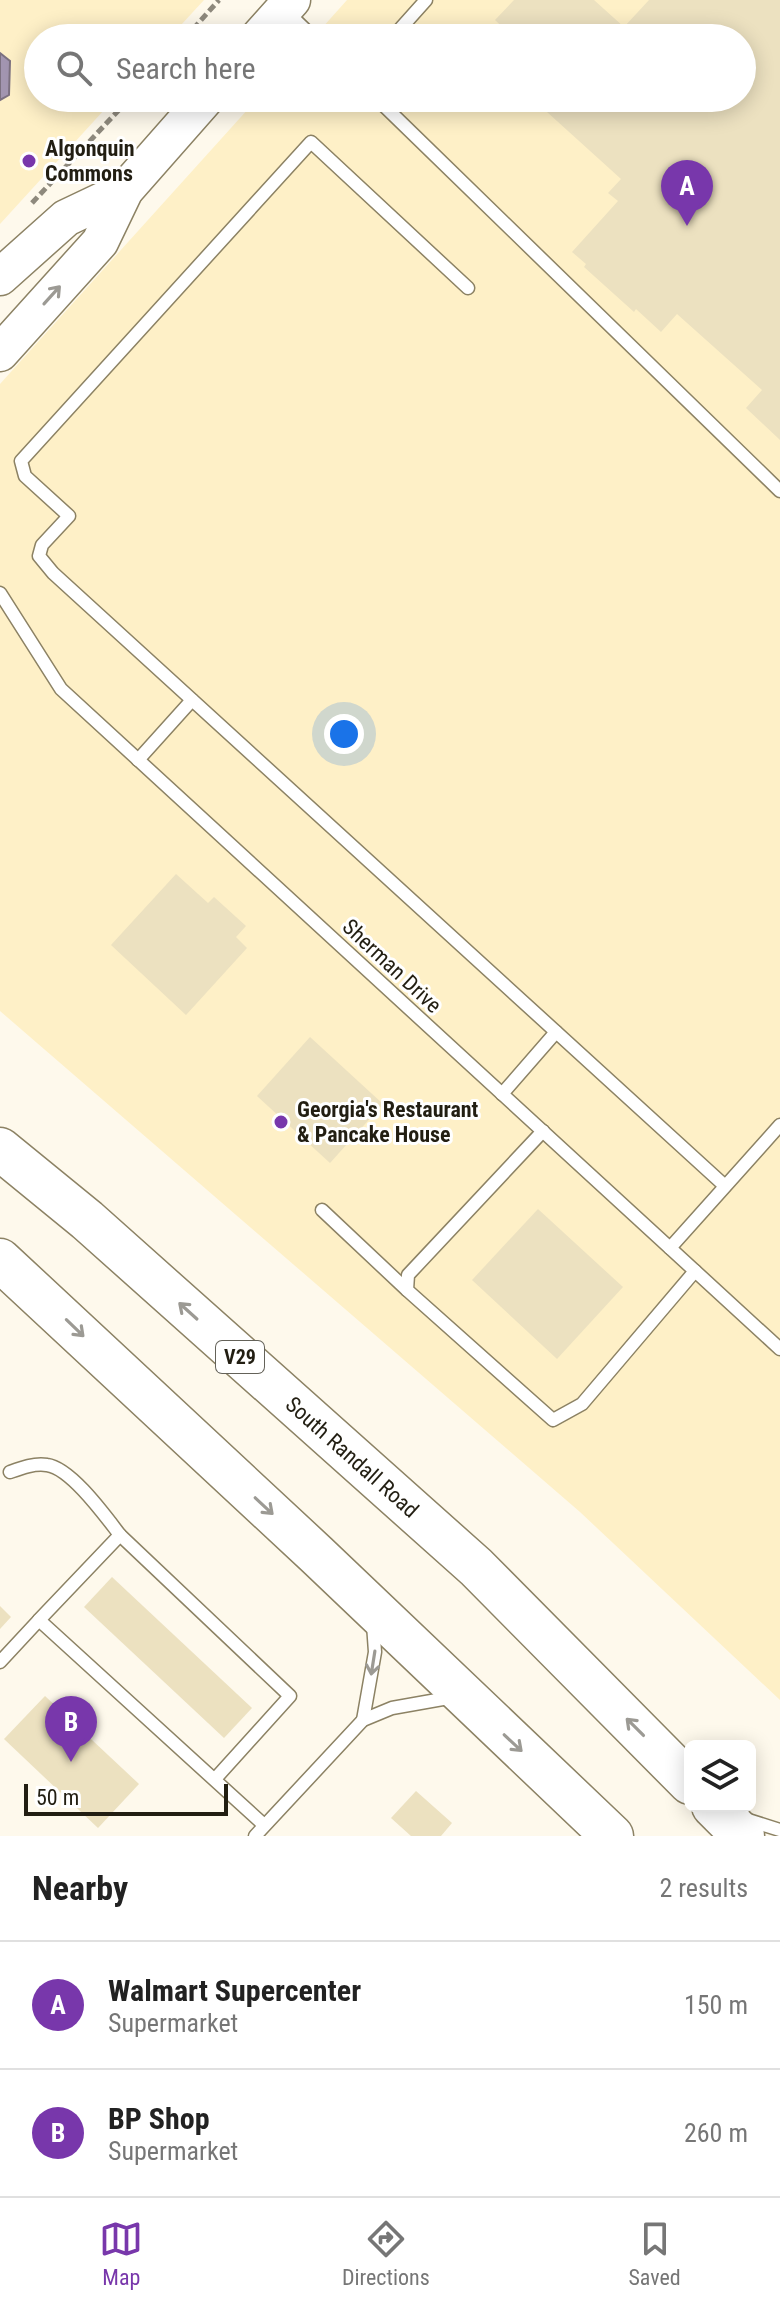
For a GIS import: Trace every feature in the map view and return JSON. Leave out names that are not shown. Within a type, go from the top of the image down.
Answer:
[{"type":"main road","name":"South Randall Road","points":[[0,1149],[87,1220],[476,1567],[684,1776]]},
{"type":"main road","points":[[0,1260],[372,1606],[612,1836]]},
{"type":"street","points":[[268,24],[283,3]]},
{"type":"street","points":[[0,353],[100,242],[125,190],[194,112]]},
{"type":"street","points":[[0,277],[66,218],[125,190]]},
{"type":"lane","points":[[405,24],[426,0]]},
{"type":"lane","points":[[283,3],[302,24]]},
{"type":"lane","points":[[390,112],[780,491]]},
{"type":"lane","points":[[468,288],[311,142],[21,461],[25,476],[69,516],[42,545],[39,556],[192,700],[725,1186]]},
{"type":"lane","name":"Sherman Drive","points":[[0,593],[61,689],[780,1349]]},
{"type":"lane","points":[[138,760],[192,700]]},
{"type":"lane","points":[[502,1094],[556,1032]]},
{"type":"lane","points":[[670,1248],[780,1125]]},
{"type":"lane","points":[[407,1290],[408,1275],[543,1131]]},
{"type":"lane","points":[[322,1210],[553,1420],[582,1404],[695,1271]]},
{"type":"lane","points":[[10,1472],[27,1466],[49,1465],[63,1472],[98,1507],[120,1535],[290,1696],[215,1779]]},
{"type":"lane","points":[[0,1662],[120,1535]]},
{"type":"lane","points":[[363,1720],[375,1652],[372,1606]]},
{"type":"lane","points":[[39,1620],[264,1825]]},
{"type":"lane","points":[[255,1836],[363,1720],[392,1708],[463,1696]]},
{"type":"lane","points":[[728,1812],[780,1830]]},
{"type":"path","points":[[198,24],[219,0]]},
{"type":"path","points":[[22,214],[117,112]]},
{"type":"shaded area","name":"Algonquin Commons","points":[[0,0],[204,0],[182,24],[24,24],[24,112],[102,112],[0,224]]},
{"type":"shaded area","points":[[347,0],[780,0],[780,1700],[580,1512],[0,1011],[0,384],[245,112],[756,112],[756,24],[326,24]]},
{"type":"shaded area","points":[[0,53],[10,61],[9,95],[0,100]]},
{"type":"building","points":[[514,0],[594,0],[621,24],[499,24],[495,20]]},
{"type":"building","points":[[649,0],[780,0],[780,440],[746,408],[762,390],[677,314],[661,332],[636,309],[634,312],[584,267],[586,264],[572,252],[618,201],[608,193],[621,179],[547,112],[756,112],[756,24],[627,24]]},
{"type":"building","points":[[176,874],[208,903],[214,897],[246,926],[236,937],[247,948],[186,1015],[111,945]]},
{"type":"building","points":[[310,1037],[383,1104],[330,1163],[257,1096]]},
{"type":"building","points":[[538,1209],[623,1287],[557,1359],[472,1280]]},
{"type":"building","points":[[112,1577],[252,1708],[224,1738],[84,1607]]},
{"type":"building","points":[[0,1606],[11,1617],[0,1629]]},
{"type":"building","points":[[45,1696],[139,1784],[98,1828],[4,1739]]},
{"type":"building","points":[[416,1791],[452,1823],[441,1836],[411,1836],[391,1818]]},
{"type":"place","name":"Algonquin Commons","points":[[29,161]]},
{"type":"place","name":"Walmart Supercenter","points":[[687,226]]},
{"type":"place","name":"Georgia's Restaurant & Pancake House","points":[[281,1122]]},
{"type":"place","name":"BP Shop","points":[[71,1762]]}]
